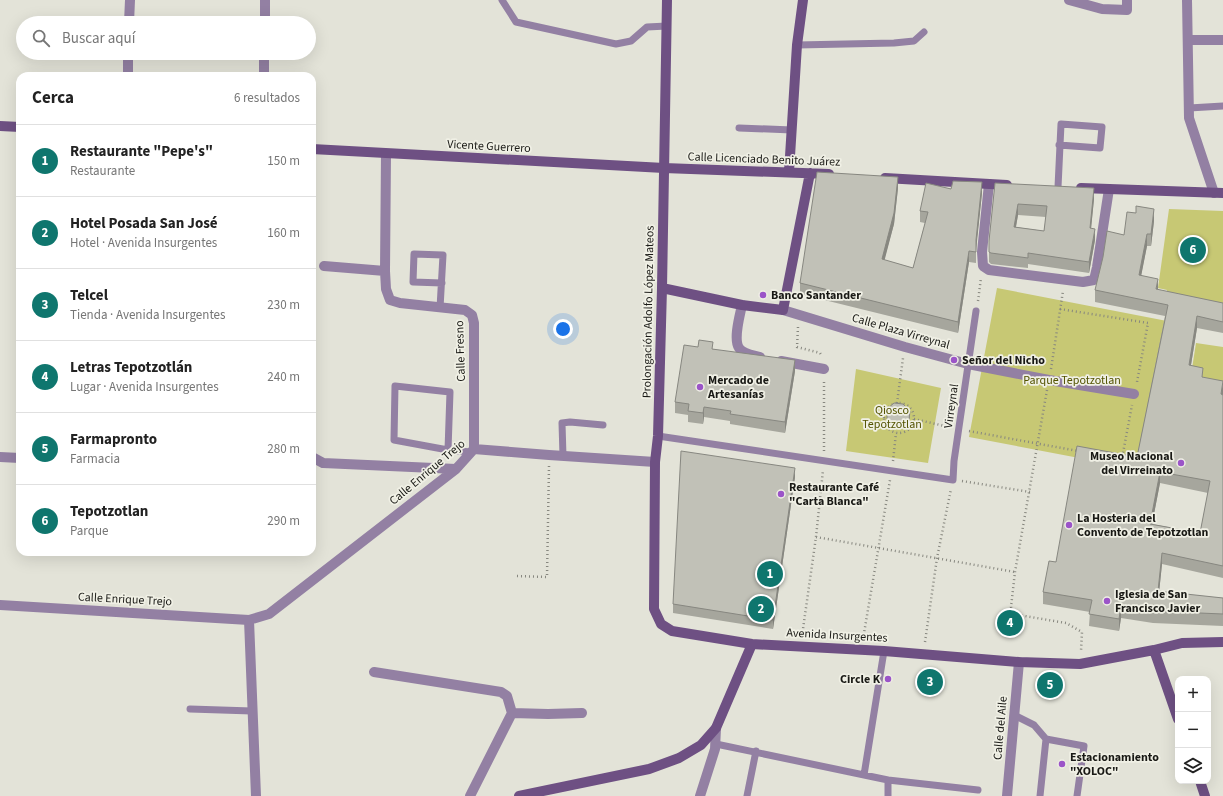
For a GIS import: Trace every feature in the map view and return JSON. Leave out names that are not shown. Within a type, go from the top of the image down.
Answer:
[{"type":"street","points":[[129,16],[130,0]]},
{"type":"street","points":[[265,0],[265,16]]},
{"type":"street","name":"Prolongación Adolfo López Mateos","points":[[661,624],[654,609],[655,462],[658,436],[662,288],[667,0]]},
{"type":"street","points":[[789,172],[797,45],[803,0]]},
{"type":"street","points":[[1069,0],[1102,9],[1127,10],[1127,0]]},
{"type":"street","points":[[1061,187],[1219,193],[1189,118],[1187,0]]},
{"type":"street","points":[[1188,40],[1223,40]]},
{"type":"street","points":[[128,60],[128,72]]},
{"type":"street","points":[[264,60],[264,72]]},
{"type":"street","points":[[0,126],[16,127]]},
{"type":"street","name":"Vicente Guerrero","points":[[316,149],[664,168]]},
{"type":"street","name":"Calle Fresno","points":[[386,154],[386,289],[390,300],[400,304],[465,310],[472,315],[474,323],[473,450]]},
{"type":"street","name":"Calle Licenciado Benito Juárez","points":[[664,168],[841,175]]},
{"type":"street","points":[[783,310],[810,173]]},
{"type":"street","points":[[872,177],[1020,185]]},
{"type":"street","points":[[989,184],[982,252],[983,266],[989,270],[1083,282],[1094,280],[1109,189]]},
{"type":"street","points":[[324,266],[385,271]]},
{"type":"street","name":"Calle Plaza Virreynal","points":[[662,288],[742,305],[783,310],[905,347],[968,364],[1049,380],[1134,394]]},
{"type":"street","points":[[742,305],[737,328],[737,341],[739,348],[749,355],[824,369]]},
{"type":"street","name":"Calle Enrique Trejo","points":[[0,605],[249,620],[269,614],[456,468],[473,450],[655,462]]},
{"type":"street","points":[[0,458],[16,458]]},
{"type":"street","points":[[316,459],[323,463],[456,468]]},
{"type":"street","points":[[249,620],[256,796]]},
{"type":"street","name":"Avenida Insurgentes","points":[[661,624],[672,631],[752,644],[861,649],[1018,662],[1080,664],[1154,650],[1182,642],[1223,642]]},
{"type":"street","points":[[519,796],[649,769],[679,758],[701,745],[716,728],[752,644]]},
{"type":"street","points":[[1154,650],[1176,712]]},
{"type":"street","name":"Calle del Aile","points":[[1007,796],[1018,662]]},
{"type":"street","points":[[374,672],[501,692],[507,696],[512,713],[470,796]]},
{"type":"street","points":[[512,713],[582,713]]},
{"type":"street","points":[[700,796],[715,749],[716,728]]},
{"type":"street","points":[[1201,784],[1205,796]]},
{"type":"lane","points":[[502,0],[516,22],[616,44],[631,42],[647,27],[667,26]]},
{"type":"lane","points":[[797,45],[894,43],[914,40],[924,32]]},
{"type":"lane","points":[[1189,108],[1223,106]]},
{"type":"lane","points":[[1059,145],[1100,148],[1102,127],[1060,124],[1059,145],[1061,187]]},
{"type":"lane","points":[[739,128],[792,130]]},
{"type":"lane","points":[[440,308],[442,283],[443,254],[414,254],[413,282],[442,283]]},
{"type":"lane","name":"Virreynal","points":[[953,480],[954,460],[976,312]]},
{"type":"lane","points":[[448,450],[450,392],[395,386],[394,440],[448,450],[473,450]]},
{"type":"lane","points":[[563,456],[562,423],[570,422],[603,425]]},
{"type":"lane","points":[[658,436],[953,480]]},
{"type":"lane","points":[[864,775],[884,651]]},
{"type":"lane","points":[[190,709],[252,711]]},
{"type":"lane","points":[[1014,715],[1034,725],[1046,738],[1084,746],[1077,796]]},
{"type":"lane","points":[[1040,796],[1046,738]]},
{"type":"lane","points":[[716,744],[756,751],[888,780],[978,790]]},
{"type":"lane","points":[[747,796],[756,751]]},
{"type":"lane","points":[[888,780],[888,796]]},
{"type":"path","points":[[976,312],[983,266]]},
{"type":"path","points":[[1065,280],[1030,492],[1015,572],[1011,607],[1013,614],[1066,623],[1082,632],[1080,664]]},
{"type":"path","points":[[1060,309],[1148,323],[1123,453],[1116,458]]},
{"type":"path","points":[[799,315],[797,347],[820,353],[825,361],[823,460],[816,537],[801,646]]},
{"type":"path","points":[[897,403],[905,347]]},
{"type":"path","points":[[897,403],[904,404],[913,412],[914,419],[912,425],[903,433],[890,431],[883,421],[886,409],[897,403]]},
{"type":"path","points":[[914,419],[959,429],[1085,452]]},
{"type":"path","points":[[861,649],[892,470],[896,433]]},
{"type":"path","points":[[517,576],[547,577],[549,455]]},
{"type":"path","points":[[923,654],[937,558],[953,480],[1030,492]]},
{"type":"path","points":[[816,537],[1015,572]]},
{"type":"green space","points":[[1169,209],[1223,211],[1223,314],[1165,302],[1167,290],[1158,288]]},
{"type":"green space","name":"Parque Tepotzotlan","points":[[997,288],[1167,321],[1137,469],[969,437]]},
{"type":"green space","points":[[1196,343],[1223,347],[1223,388],[1191,375]]},
{"type":"green space","name":"Qiosco Tepotzotlan","points":[[856,369],[941,388],[928,463],[846,451]]},
{"type":"building","points":[[817,172],[898,177],[894,213],[882,259],[913,268],[928,212],[920,211],[926,183],[951,189],[953,181],[982,182],[976,252],[969,251],[958,322],[800,283]]},
{"type":"building","points":[[995,183],[1094,188],[1090,228],[1095,229],[1089,262],[1028,253],[1028,258],[991,253],[989,252]],"holes":[[[1018,204],[1047,206],[1044,231],[1014,227]]]},
{"type":"building","name":"Museo Nacional del Virreinato","points":[[1136,206],[1154,209],[1151,234],[1147,234],[1139,275],[1158,279],[1156,289],[1223,303],[1223,322],[1197,316],[1189,365],[1203,368],[1202,377],[1223,381],[1221,394],[1223,395],[1223,566],[1162,553],[1158,591],[1223,598],[1223,614],[1153,611],[1121,606],[1119,619],[1089,614],[1092,600],[1043,592],[1049,561],[1056,562],[1077,446],[1137,457],[1168,305],[1095,290],[1103,257],[1107,231],[1124,235],[1127,212],[1136,213]],"holes":[[[1160,472],[1210,481],[1200,533],[1150,524]]]},
{"type":"building","points":[[699,340],[713,342],[712,349],[795,360],[785,422],[730,414],[731,411],[704,407],[703,413],[688,411],[689,404],[675,402],[684,345],[698,347]]},
{"type":"building","points":[[894,403],[903,404],[910,411],[909,420],[902,426],[893,426],[887,419],[887,409]]},
{"type":"building","points":[[681,451],[795,468],[773,620],[673,604]]},
{"type":"place","name":"Tepotzotlan","points":[[1193,250]]},
{"type":"place","name":"Banco Santander","points":[[763,295]]},
{"type":"place","name":"Señor del Nicho","points":[[954,360]]},
{"type":"place","name":"Mercado de Artesanías","points":[[700,387]]},
{"type":"place","name":"Museo Nacional del Virreinato","points":[[1181,463]]},
{"type":"place","name":"Restaurante Café \"Carta Blanca\"","points":[[781,494]]},
{"type":"place","name":"La Hosteria del Convento de Tepotzotlan","points":[[1069,525]]},
{"type":"place","name":"Restaurante \"Pepe's\"","points":[[770,574]]},
{"type":"place","name":"Iglesia de San Francisco Javier","points":[[1107,601]]},
{"type":"place","name":"Hotel Posada San José","points":[[761,609]]},
{"type":"place","name":"Letras Tepotzotlán","points":[[1010,623]]},
{"type":"place","name":"Circle K","points":[[888,679]]},
{"type":"place","name":"Telcel","points":[[930,682]]},
{"type":"place","name":"Farmapronto","points":[[1050,685]]},
{"type":"place","name":"Estacionamiento \"XOLOC\"","points":[[1062,764]]}]
